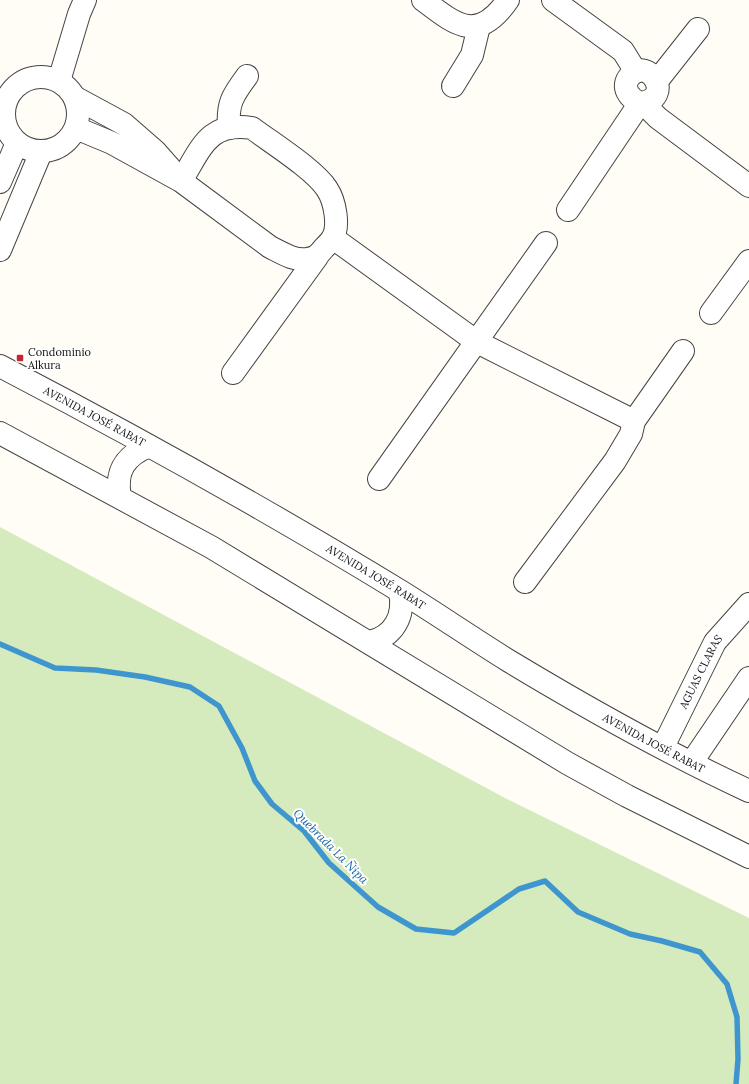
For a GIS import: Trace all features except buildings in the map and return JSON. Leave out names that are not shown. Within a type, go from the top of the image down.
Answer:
[{"type":"street","points":[[59,81],[79,14],[85,0]]},
{"type":"street","points":[[423,0],[457,24],[478,26],[494,17],[508,0]]},
{"type":"street","points":[[553,0],[623,51],[636,72]]},
{"type":"street","points":[[453,86],[472,55],[478,26]]},
{"type":"street","points":[[657,81],[698,29]]},
{"type":"street","points":[[568,210],[644,103],[655,97],[658,89],[657,81],[652,74],[644,71],[636,72],[629,77],[627,89],[632,100],[644,103],[658,118],[749,186]]},
{"type":"street","points":[[229,128],[228,111],[232,98],[247,76]]},
{"type":"street","points":[[47,77],[59,81],[69,88],[76,98],[79,113],[76,128],[71,138],[52,150],[41,152],[28,149],[18,143],[9,134],[4,123],[4,110],[7,98],[14,88],[29,79],[47,77]]},
{"type":"street","points":[[76,98],[124,124],[155,151],[181,181]]},
{"type":"street","points":[[181,181],[207,138],[218,131],[239,126],[252,128],[318,178],[328,190],[333,202],[336,215],[333,238],[317,257],[233,373]]},
{"type":"street","points":[[76,128],[112,143],[181,181],[270,247],[295,259],[317,257]]},
{"type":"street","points":[[0,182],[18,143]]},
{"type":"street","points":[[0,250],[41,152]]},
{"type":"street","points":[[333,238],[476,342],[634,421]]},
{"type":"street","points":[[380,479],[546,243]]},
{"type":"street","points":[[711,313],[749,261]]},
{"type":"street","points":[[525,582],[615,461],[631,434],[634,421],[683,351]]},
{"type":"street","name":"AVENIDA JOSÉ RABAT","points":[[0,366],[234,493],[400,592],[512,662],[663,747],[749,791]]},
{"type":"street","points":[[0,433],[211,547],[370,642],[567,763],[627,796],[749,857]]},
{"type":"street","points":[[120,497],[118,479],[123,465],[133,454],[149,446]]},
{"type":"street","points":[[370,642],[379,640],[388,635],[397,624],[402,604],[400,592]]},
{"type":"street","name":"AGUAS CLARAS","points":[[663,747],[715,642],[749,604]]},
{"type":"street","points":[[692,762],[749,678]]},
{"type":"green space","points":[[0,527],[505,798],[749,918],[749,1084],[0,1084]]},
{"type":"waterway","name":"Quebrada La Ñipa","points":[[0,644],[55,668],[96,670],[145,677],[190,687],[219,706],[242,748],[255,781],[272,804],[304,831],[329,863],[378,907],[416,929],[454,933],[519,889],[545,881],[578,912],[630,934],[700,952],[727,984],[737,1017],[738,1059],[736,1084]]},
{"type":"place","name":"Condominio Alkura","points":[[20,358]]}]
